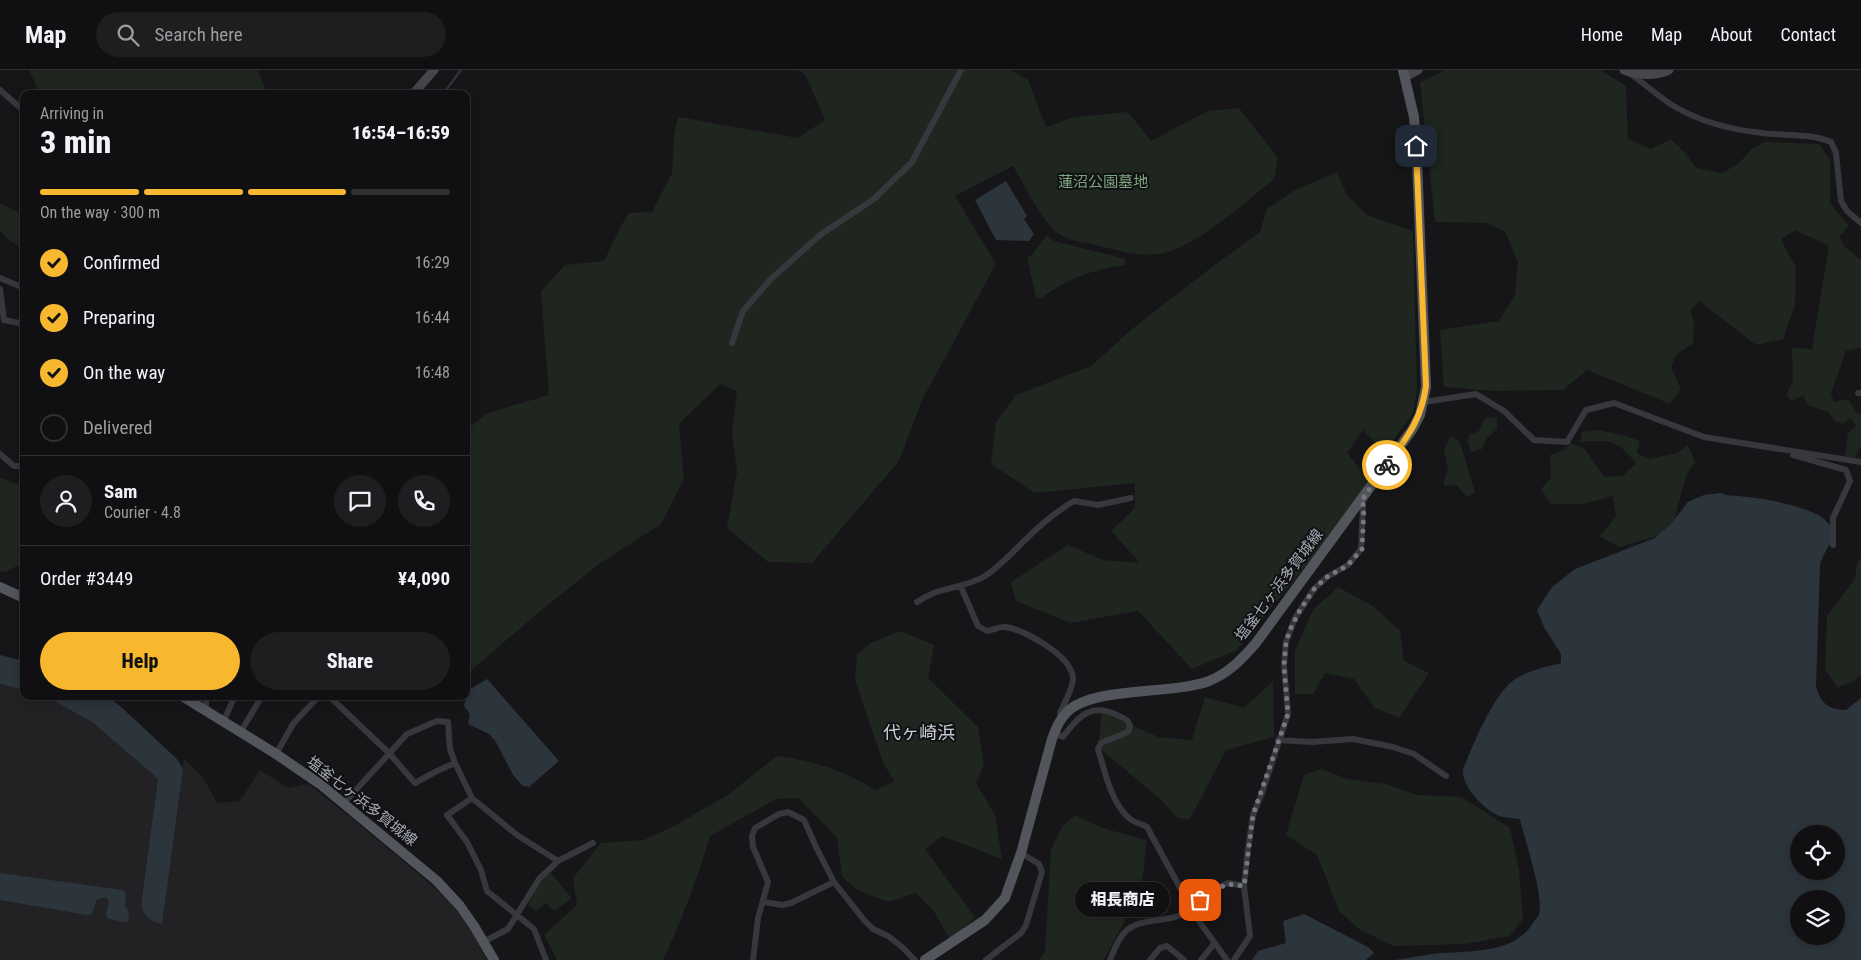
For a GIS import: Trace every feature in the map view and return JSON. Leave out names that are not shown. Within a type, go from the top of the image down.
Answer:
[{"type":"main road","name":"塩釜七ヶ浜多賀城線","points":[[924,960],[985,920],[1001,904],[1010,888],[1021,853],[1054,733],[1067,712],[1094,698],[1187,686],[1207,681],[1229,670],[1241,661],[1412,430],[1420,415],[1426,386],[1418,160],[1414,117],[1404,74]]},
{"type":"main road","points":[[0,587],[20,596]]},
{"type":"main road","name":"塩釜七ヶ浜多賀城線","points":[[188,700],[276,754],[344,803],[437,881],[460,906],[494,960]]},
{"type":"street","points":[[416,90],[434,70]]},
{"type":"street","points":[[732,343],[743,310],[770,280],[820,236],[874,199],[912,162],[961,70]]},
{"type":"street","points":[[1404,74],[1418,70]]},
{"type":"street","points":[[1628,72],[1662,74],[1669,70]]},
{"type":"street","points":[[1628,72],[1677,108],[1701,118],[1730,128],[1763,133],[1818,136],[1831,142],[1836,152],[1841,201],[1847,211],[1861,222]]},
{"type":"street","points":[[0,90],[20,107]]},
{"type":"street","points":[[0,278],[20,286]]},
{"type":"street","points":[[0,289],[4,320],[20,323]]},
{"type":"street","points":[[1424,402],[1476,394],[1504,411],[1534,440],[1567,442],[1586,410],[1614,403],[1704,437],[1861,462]]},
{"type":"street","points":[[1781,449],[1781,452],[1846,470],[1850,481],[1833,518],[1833,545]]},
{"type":"street","points":[[0,454],[14,466],[20,466]]},
{"type":"street","points":[[917,602],[928,594],[944,589],[961,587],[985,576],[1062,508],[1074,501],[1098,505],[1131,498]]},
{"type":"street","points":[[1234,960],[1250,936],[1244,886],[1253,815],[1288,714],[1284,666],[1286,642],[1298,612],[1314,589],[1327,577],[1348,565],[1362,549],[1364,506],[1361,501]]},
{"type":"street","points":[[961,587],[978,626],[987,631],[1005,627],[1028,636],[1049,646],[1071,669],[1074,679],[1060,713],[1062,719]]},
{"type":"street","points":[[206,700],[206,711]]},
{"type":"street","points":[[223,722],[232,700]]},
{"type":"street","points":[[240,733],[260,700]]},
{"type":"street","points":[[276,754],[293,724],[315,700]]},
{"type":"street","points":[[333,700],[389,754],[415,783],[455,763]]},
{"type":"street","points":[[1054,733],[1063,737],[1073,723],[1084,714],[1094,710],[1114,713],[1129,722],[1130,730],[1126,735],[1100,743],[1098,749],[1110,786],[1120,808],[1136,823],[1147,827],[1191,908],[1214,944],[1227,960]]},
{"type":"street","points":[[344,803],[407,734],[437,721],[448,722],[450,749],[472,798],[517,835],[558,861]]},
{"type":"street","points":[[1278,740],[1312,742],[1353,739],[1393,747],[1414,754],[1446,776]]},
{"type":"street","points":[[472,798],[447,815],[467,842],[477,862],[487,891],[534,929],[546,960]]},
{"type":"street","points":[[754,960],[754,941],[758,918],[768,882],[753,847],[752,836],[755,828],[779,814],[788,812],[804,820],[816,850],[834,882],[864,920],[873,929],[902,947],[916,960]]},
{"type":"street","points":[[483,942],[508,929],[539,879],[558,861],[593,843]]},
{"type":"street","points":[[986,960],[1021,933],[1026,925],[1042,872],[1039,864],[1021,853]]},
{"type":"street","points":[[764,902],[782,905],[791,903],[834,882]]},
{"type":"street","points":[[1110,960],[1120,937],[1127,930],[1146,922],[1187,912],[1208,892],[1228,884],[1244,886]]},
{"type":"street","points":[[1201,960],[1214,944]]},
{"type":"street","points":[[1150,960],[1160,948],[1167,946],[1184,960]]},
{"type":"shaded area","points":[[1006,181],[1027,216],[1024,219],[1034,234],[1029,241],[996,240],[975,200]]},
{"type":"shaded area","points":[[1721,493],[1761,499],[1809,511],[1826,520],[1834,529],[1834,534],[1820,565],[1816,686],[1823,701],[1835,709],[1846,710],[1861,698],[1861,960],[1394,960],[1480,951],[1505,945],[1525,933],[1538,917],[1539,894],[1520,819],[1499,816],[1485,807],[1469,789],[1463,776],[1463,769],[1479,733],[1500,694],[1517,678],[1538,669],[1561,663],[1561,654],[1544,627],[1537,610],[1552,587],[1575,569],[1655,538],[1670,525],[1688,502],[1704,495]]},
{"type":"shaded area","points":[[0,655],[20,660],[20,689],[0,684]]},
{"type":"shaded area","points":[[487,679],[559,761],[529,787],[523,786],[513,775],[496,742],[489,734],[468,724],[470,714],[464,706],[465,700],[470,700],[470,689]]},
{"type":"shaded area","points":[[0,684],[20,689],[20,700],[52,700],[92,722],[158,779],[141,904],[177,808],[184,759],[203,777],[217,803],[240,801],[260,770],[288,788],[308,784],[427,881],[450,903],[470,929],[487,960],[0,960]]},
{"type":"shaded area","points":[[52,700],[112,700],[177,759],[183,769],[162,924],[154,922],[148,917],[141,904],[158,779],[92,722]]},
{"type":"shaded area","points":[[0,873],[122,890],[126,894],[125,906],[129,913],[128,921],[122,922],[107,918],[109,901],[106,897],[97,899],[92,914],[87,915],[0,900]]},
{"type":"shaded area","points":[[1304,914],[1368,947],[1374,953],[1366,960],[1252,960],[1258,951],[1286,943],[1283,921]]},
{"type":"green space","points":[[29,70],[257,70],[266,90],[38,90]]},
{"type":"green space","name":"蓮沼公園墓地","points":[[797,70],[1010,70],[1028,80],[1046,127],[1075,117],[1128,112],[1151,141],[1208,111],[1239,108],[1278,158],[1274,179],[1222,222],[1193,241],[1164,253],[1148,255],[1124,252],[1074,240],[1056,232],[1040,213],[1013,166],[955,196],[996,264],[922,400],[899,461],[812,563],[768,562],[727,528],[737,472],[732,434],[737,391],[720,384],[679,424],[684,479],[661,524],[599,564],[539,612],[470,672],[470,426],[488,413],[549,395],[541,291],[565,265],[604,261],[629,213],[652,212],[672,173],[674,134],[678,117],[798,138],[825,120],[805,74]]},
{"type":"green space","points":[[1446,70],[1600,70],[1626,86],[1628,139],[1651,149],[1671,139],[1686,154],[1696,168],[1722,173],[1738,164],[1753,148],[1765,142],[1819,144],[1830,160],[1830,203],[1849,226],[1839,236],[1844,246],[1861,260],[1861,348],[1846,351],[1831,393],[1834,402],[1848,399],[1857,413],[1861,414],[1861,445],[1855,458],[1845,456],[1848,433],[1856,426],[1850,418],[1843,424],[1835,421],[1828,412],[1808,405],[1803,395],[1792,401],[1786,395],[1793,381],[1792,348],[1812,349],[1829,246],[1795,230],[1782,239],[1796,267],[1795,305],[1783,339],[1756,345],[1699,301],[1691,310],[1694,324],[1693,343],[1676,355],[1671,367],[1681,389],[1670,404],[1587,370],[1563,390],[1494,391],[1444,387],[1440,330],[1499,321],[1515,295],[1518,262],[1505,232],[1487,223],[1435,222],[1420,82]]},
{"type":"green space","points":[[1337,172],[1347,195],[1367,215],[1413,231],[1417,390],[1413,413],[1384,453],[1363,430],[1347,453],[1370,481],[1334,531],[1237,650],[1192,669],[1138,611],[1070,623],[1016,601],[1011,582],[1068,545],[1103,560],[1140,563],[1111,531],[1135,508],[1135,483],[1035,493],[991,464],[996,422],[1016,395],[1091,366],[1132,329],[1260,232],[1267,209],[1295,190]]},
{"type":"green space","points":[[0,203],[20,213],[20,247],[9,240],[0,230]]},
{"type":"green space","points":[[1047,235],[1054,241],[1126,259],[1124,265],[1102,269],[1070,280],[1042,298],[1036,298],[1027,257],[1031,256]]},
{"type":"green space","points":[[1497,417],[1497,429],[1487,438],[1482,449],[1471,452],[1468,441],[1469,435],[1479,431],[1485,418]]},
{"type":"green space","points":[[1597,430],[1623,435],[1640,441],[1637,453],[1649,459],[1677,453],[1688,445],[1695,462],[1686,476],[1671,532],[1619,547],[1599,536],[1616,516],[1613,496],[1583,504],[1551,504],[1541,489],[1551,478],[1550,455],[1564,450],[1571,443],[1585,449],[1604,477],[1622,476],[1636,464],[1624,450],[1612,443],[1606,441],[1580,442],[1582,432]]},
{"type":"green space","points":[[1451,436],[1460,442],[1475,493],[1466,497],[1457,485],[1446,486],[1443,484],[1448,470],[1444,449]]},
{"type":"green space","points":[[0,478],[20,485],[20,565],[4,572],[0,571]]},
{"type":"green space","points":[[1861,557],[1861,675],[1853,682],[1837,687],[1825,669],[1827,616],[1855,579],[1857,564]]},
{"type":"green space","points":[[1338,587],[1373,606],[1400,631],[1404,661],[1429,673],[1399,718],[1374,707],[1354,679],[1325,673],[1313,694],[1295,694],[1295,650],[1313,610]]},
{"type":"green space","points":[[900,631],[934,645],[928,678],[978,727],[984,765],[976,783],[995,815],[1002,859],[942,836],[925,849],[975,917],[951,941],[933,910],[916,893],[888,902],[857,890],[842,877],[837,837],[798,798],[776,799],[710,836],[689,899],[663,960],[557,960],[544,935],[577,905],[573,878],[601,843],[644,840],[678,824],[729,794],[777,756],[828,767],[875,790],[895,781],[884,765],[855,680],[857,654],[871,643]]},
{"type":"green space","points":[[1273,681],[1274,737],[1226,750],[1190,819],[1178,818],[1159,798],[1098,747],[1102,712],[1158,737],[1192,740],[1205,697],[1244,708]]},
{"type":"green space","points":[[1322,769],[1347,779],[1386,784],[1417,795],[1461,797],[1510,828],[1519,870],[1523,919],[1510,936],[1464,944],[1393,946],[1359,929],[1339,911],[1317,855],[1286,835],[1304,775]]},
{"type":"green space","points":[[1075,815],[1102,828],[1146,840],[1143,878],[1130,911],[1104,960],[1039,960],[1045,952],[1051,850],[1062,827]]},
{"type":"green space","points":[[550,872],[572,898],[554,911],[546,903],[537,911],[528,905],[538,885]]},
{"type":"waterway","points":[[446,90],[461,70]]},
{"type":"way so far","points":[[1200,900],[1208,892],[1228,884],[1244,886],[1253,815],[1288,714],[1284,655],[1290,630],[1295,618],[1314,589],[1327,577],[1348,565],[1362,549],[1364,506],[1361,501],[1387,465]]},
{"type":"place","name":"相長商店","points":[[1200,900]]},
{"type":"district","name":"代ヶ崎浜","points":[[919,733]]},
{"type":"route","points":[[1387,465],[1412,430],[1420,415],[1426,386],[1416,146]]}]
